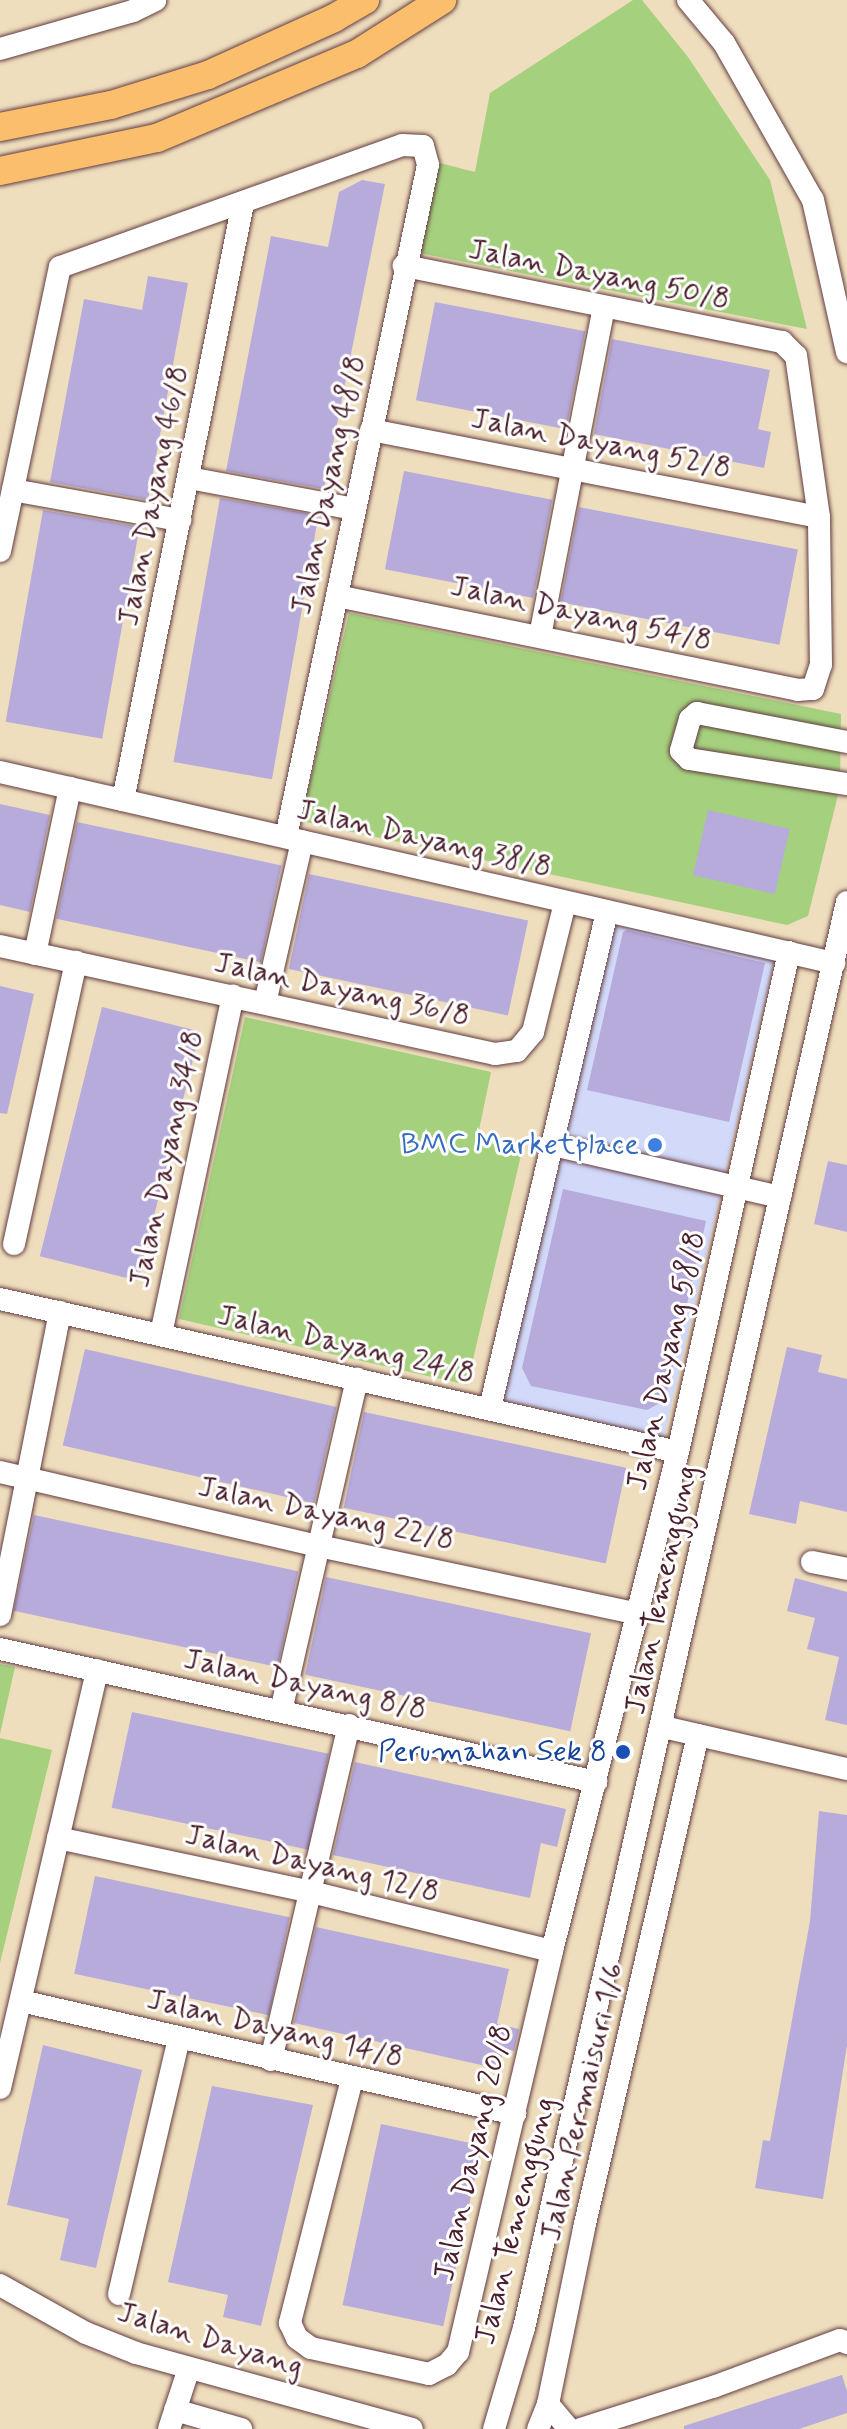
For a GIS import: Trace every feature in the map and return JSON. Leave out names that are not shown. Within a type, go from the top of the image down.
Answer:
[{"type":"main road","points":[[0,127],[111,105],[208,75],[334,18],[365,0]]},
{"type":"main road","points":[[0,171],[157,138],[357,54],[442,0]]},
{"type":"street","points":[[0,49],[133,11],[156,0]]},
{"type":"street","points":[[688,0],[724,43],[813,200],[847,352]]},
{"type":"street","name":"Jalan Dayang 48/8","points":[[243,203],[402,145],[423,146],[428,165],[404,266],[337,596],[265,1003]]},
{"type":"street","points":[[0,551],[3,521],[13,490],[60,267],[243,203]]},
{"type":"street","name":"Jalan Dayang 46/8","points":[[123,800],[243,203]]},
{"type":"street","name":"Jalan Dayang 50/8","points":[[404,266],[782,342],[796,356],[819,517]]},
{"type":"street","points":[[540,636],[604,307]]},
{"type":"street","name":"Jalan Dayang 52/8","points":[[371,430],[819,517]]},
{"type":"street","points":[[189,478],[355,509]]},
{"type":"street","points":[[13,490],[180,520]]},
{"type":"street","name":"Jalan Dayang 54/8","points":[[337,596],[797,690],[813,689],[821,665],[819,517]]},
{"type":"street","points":[[847,742],[697,713],[690,719],[681,751],[689,759],[847,784]]},
{"type":"street","name":"Jalan Dayang 38/8","points":[[0,772],[834,963]]},
{"type":"street","points":[[35,954],[70,788]]},
{"type":"street","name":"Jalan Temenggung","points":[[494,2429],[524,2328],[663,1727],[847,902]]},
{"type":"street","name":"Jalan Dayang 36/8","points":[[0,946],[495,1054],[517,1051],[533,1032],[565,903]]},
{"type":"street","points":[[490,1408],[607,912]]},
{"type":"street","name":"Jalan Dayang 58/8","points":[[596,1782],[678,1452],[789,952]]},
{"type":"street","points":[[14,1244],[76,962]]},
{"type":"street","name":"Jalan Dayang 34/8","points":[[161,1334],[233,996]]},
{"type":"street","points":[[553,1145],[780,1197]]},
{"type":"street","name":"Jalan Dayang 24/8","points":[[0,1299],[678,1452]]},
{"type":"street","points":[[0,1615],[30,1479],[60,1312]]},
{"type":"street","points":[[281,1711],[357,1379]]},
{"type":"street","name":"Jalan Dayang 22/8","points":[[0,1472],[319,1546],[640,1614]]},
{"type":"street","points":[[812,1562],[847,1569]]},
{"type":"street","name":"Jalan Dayang 8/8","points":[[0,1649],[596,1782]]},
{"type":"street","points":[[0,2088],[97,1670]]},
{"type":"street","points":[[271,2060],[349,1725]]},
{"type":"street","points":[[663,1727],[847,1769]]},
{"type":"street","name":"Jalan Permaisuri 1/6","points":[[538,2429],[548,2404],[584,2228],[698,1735]]},
{"type":"street","name":"Jalan Dayang 20/8","points":[[352,2079],[290,2323],[297,2338],[311,2348],[423,2374],[447,2365],[458,2352],[552,1951],[596,1782]]},
{"type":"street","name":"Jalan Dayang 12/8","points":[[58,1838],[311,1892],[552,1951]]},
{"type":"street","name":"Jalan Dayang 14/8","points":[[21,2001],[515,2114]]},
{"type":"street","points":[[119,2294],[179,2038]]},
{"type":"street","name":"Jalan Dayang","points":[[0,2285],[86,2333],[189,2368],[412,2429]]},
{"type":"street","points":[[581,2429],[843,2342]]},
{"type":"street","points":[[189,2368],[172,2420],[241,2429]]},
{"type":"street","points":[[548,2404],[569,2429]]},
{"type":"shaded area","points":[[612,920],[775,958],[664,1437],[501,1399]]},
{"type":"green space","points":[[633,0],[642,0],[688,57],[770,180],[807,329],[419,253],[436,162],[475,172],[490,93]]},
{"type":"green space","points":[[349,613],[841,714],[840,787],[808,916],[787,925],[301,821]]},
{"type":"green space","points":[[245,1017],[491,1072],[477,1140],[522,1151],[467,1385],[179,1319]]},
{"type":"green space","points":[[0,1664],[15,1667],[0,1734]]},
{"type":"green space","points":[[0,1738],[52,1750],[0,1963]]},
{"type":"building","points":[[362,180],[385,184],[324,489],[226,471],[271,236],[328,247],[339,192]]},
{"type":"building","points":[[148,276],[188,283],[148,500],[50,482],[84,299],[142,310]]},
{"type":"building","points":[[435,302],[585,331],[566,429],[416,400]]},
{"type":"building","points":[[612,339],[770,370],[758,429],[771,432],[764,468],[594,434]]},
{"type":"building","points":[[404,471],[552,500],[533,598],[385,569]]},
{"type":"building","points":[[220,498],[318,515],[272,779],[173,762]]},
{"type":"building","points":[[579,507],[798,550],[779,645],[560,602]]},
{"type":"building","points":[[43,510],[140,527],[102,739],[6,722]]},
{"type":"building","points":[[0,804],[50,815],[30,912],[0,905]]},
{"type":"building","points":[[708,810],[790,829],[775,894],[693,875]]},
{"type":"building","points":[[77,822],[281,865],[261,962],[56,919]]},
{"type":"building","points":[[309,874],[528,921],[508,1015],[289,969]]},
{"type":"building","points":[[627,930],[765,963],[729,1122],[587,1090],[623,932]]},
{"type":"building","points":[[0,986],[34,994],[7,1114],[0,1113]]},
{"type":"building","points":[[102,1007],[200,1031],[138,1281],[40,1256]]},
{"type":"building","points":[[828,1161],[847,1165],[847,1232],[814,1224]]},
{"type":"building","points":[[563,1189],[706,1221],[665,1400],[647,1410],[531,1386],[522,1368]]},
{"type":"building","points":[[787,1347],[822,1355],[818,1372],[847,1379],[847,1512],[800,1501],[796,1524],[749,1514]]},
{"type":"building","points":[[85,1349],[336,1407],[314,1504],[63,1445]]},
{"type":"building","points":[[364,1412],[626,1468],[606,1564],[344,1508]]},
{"type":"building","points":[[34,1515],[298,1571],[278,1667],[14,1611]]},
{"type":"building","points":[[326,1577],[591,1633],[570,1731],[305,1675]]},
{"type":"building","points":[[795,1578],[847,1592],[847,1725],[825,1720],[839,1657],[807,1649],[815,1618],[787,1611]]},
{"type":"building","points":[[132,1712],[329,1754],[308,1850],[112,1808]]},
{"type":"building","points":[[355,1762],[566,1809],[557,1847],[541,1843],[530,1898],[333,1855]]},
{"type":"building","points":[[819,1811],[847,1815],[847,2045],[823,2199],[755,2188],[763,2140],[770,2141],[810,1921]]},
{"type":"building","points":[[95,1876],[290,1917],[269,2015],[74,1974]]},
{"type":"building","points":[[316,1927],[509,1969],[497,2024],[519,2029],[514,2051],[504,2048],[499,2069],[294,2023]]},
{"type":"building","points":[[43,2045],[142,2070],[96,2268],[60,2260],[69,2219],[7,2205]]},
{"type":"building","points":[[212,2086],[313,2105],[261,2326],[223,2317],[228,2295],[168,2282]]},
{"type":"building","points":[[381,2124],[482,2145],[443,2326],[343,2305]]},
{"type":"building","points":[[842,2375],[847,2391],[847,2413],[799,2429],[684,2429],[684,2426]]},
{"type":"place","name":"BMC Marketplace","points":[[655,1145]]},
{"type":"place","name":"Perumahan Sek 8","points":[[623,1752]]}]
